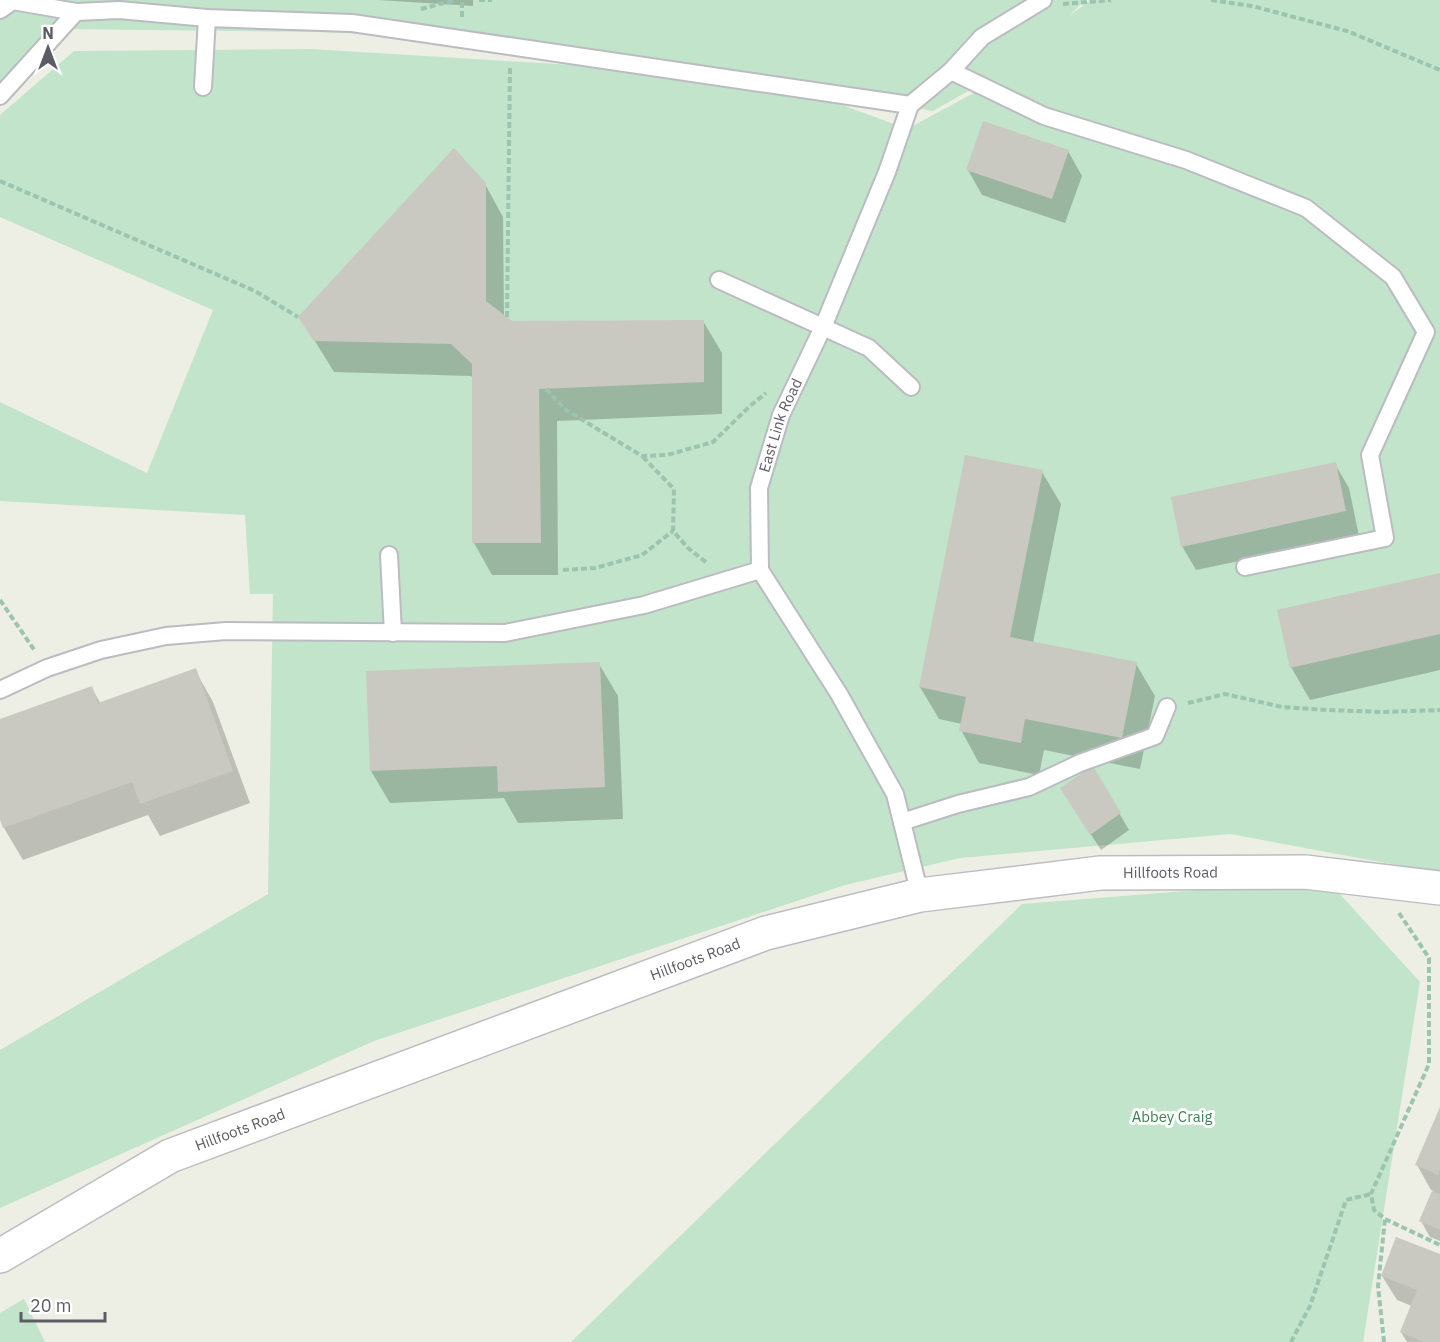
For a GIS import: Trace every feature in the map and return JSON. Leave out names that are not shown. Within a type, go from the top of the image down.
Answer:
[{"type":"main road","name":"Hillfoots Road","points":[[0,1256],[170,1156],[766,933],[920,895],[1100,873],[1305,872],[1440,888]]},
{"type":"lane","points":[[0,10],[13,1],[76,12],[119,10],[207,18],[352,23],[910,105],[951,71],[982,37],[1037,3]]},
{"type":"lane","points":[[0,96],[76,12]]},
{"type":"lane","points":[[203,87],[207,18]]},
{"type":"lane","points":[[951,71],[1044,116],[1186,160],[1306,208],[1392,277],[1426,332],[1370,455],[1386,538],[1245,567]]},
{"type":"lane","name":"East Link Road","points":[[760,570],[759,488],[781,416],[823,327],[887,172],[910,105]]},
{"type":"lane","points":[[719,280],[869,348],[911,387]]},
{"type":"lane","points":[[389,555],[393,633]]},
{"type":"lane","points":[[0,690],[47,668],[101,650],[166,636],[226,631],[505,633],[644,605],[760,570],[839,694],[895,794],[920,895]]},
{"type":"lane","points":[[902,822],[958,804],[1029,786],[1080,763],[1155,736],[1167,707]]},
{"type":"path","points":[[479,0],[492,0]]},
{"type":"path","points":[[1037,3],[1111,0]]},
{"type":"path","points":[[1211,0],[1252,6],[1347,31],[1440,70]]},
{"type":"path","points":[[507,317],[511,45]]},
{"type":"path","points":[[0,181],[255,291],[298,317]]},
{"type":"path","points":[[642,456],[667,455],[713,442],[750,406],[807,361]]},
{"type":"path","points":[[546,389],[566,410],[642,456],[674,489],[673,531],[688,548],[729,580]]},
{"type":"path","points":[[563,570],[595,567],[642,555],[673,531]]},
{"type":"path","points":[[0,600],[47,668]]},
{"type":"path","points":[[1167,707],[1225,694],[1282,706],[1316,709],[1383,712],[1440,710]]},
{"type":"path","points":[[1378,880],[1429,958],[1429,1064],[1371,1194],[1374,1210],[1386,1219],[1440,1245]]},
{"type":"path","points":[[1291,1342],[1310,1306],[1346,1200],[1371,1194]]},
{"type":"path","points":[[1384,1342],[1378,1286],[1386,1219]]},
{"type":"green space","points":[[0,0],[1085,0],[1068,17],[1090,0],[1440,0],[1440,873],[1230,834],[960,858],[845,885],[374,1041],[0,1208],[0,1050],[268,894],[273,594],[250,594],[245,515],[0,501],[0,402],[147,473],[213,310],[0,217],[0,115],[74,51],[311,49],[620,68],[818,96],[907,129],[972,94],[991,78],[933,111],[540,41],[319,32],[63,29],[0,85]]},
{"type":"green space","name":"Abbey Craig","points":[[1327,880],[1420,982],[1363,1342],[571,1342],[1022,904]]},
{"type":"green space","points":[[24,1299],[45,1342],[0,1342],[0,1313]]},
{"type":"building","points":[[983,121],[1069,150],[1052,199],[966,170]]},
{"type":"building","points":[[454,148],[486,183],[486,301],[512,321],[704,320],[704,382],[539,389],[541,543],[472,543],[472,364],[451,344],[314,341],[298,317]]},
{"type":"building","points":[[965,455],[1043,470],[1010,637],[1137,662],[1122,738],[1025,719],[1021,743],[959,731],[966,697],[919,687]]},
{"type":"building","points":[[1336,462],[1346,511],[1181,547],[1171,497]]},
{"type":"building","points":[[1440,573],[1440,634],[1290,668],[1277,610]]},
{"type":"building","points":[[600,662],[605,787],[498,792],[497,766],[370,771],[366,671]]},
{"type":"building","points":[[196,668],[233,771],[140,804],[132,782],[3,828],[0,820],[0,719],[92,686],[98,703]]},
{"type":"building","points":[[1093,766],[1121,813],[1090,835],[1060,788]]},
{"type":"building","points":[[1440,1107],[1440,1169],[1438,1175],[1415,1165]]},
{"type":"building","points":[[1432,1191],[1440,1194],[1440,1230],[1419,1221]]},
{"type":"building","points":[[1396,1237],[1440,1254],[1440,1342],[1424,1342],[1400,1332],[1417,1290],[1381,1276]]}]
